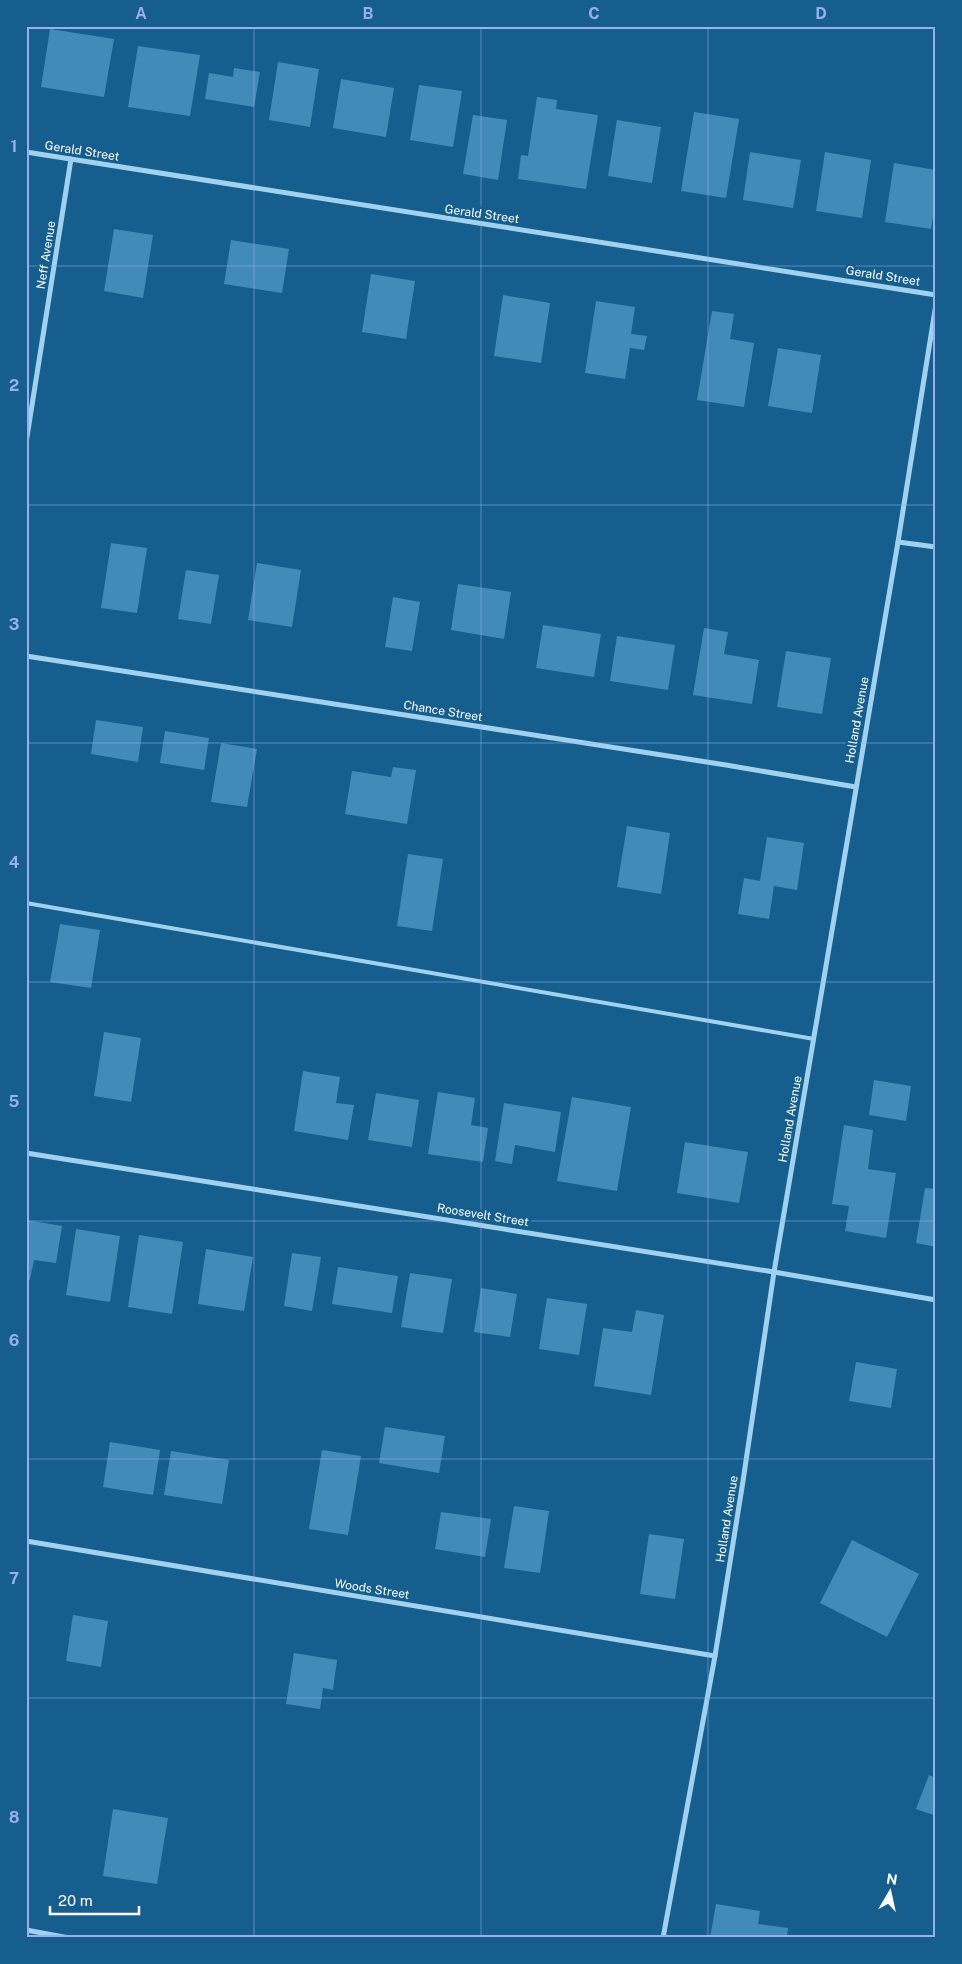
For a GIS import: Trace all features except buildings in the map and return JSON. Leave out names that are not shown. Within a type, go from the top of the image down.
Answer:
[{"type":"street","name":"Gerald Street","points":[[26,152],[936,295]]},
{"type":"street","name":"Neff Avenue","points":[[26,443],[71,159]]},
{"type":"street","name":"Holland Avenue","points":[[663,1938],[714,1656],[774,1272],[898,542],[936,304]]},
{"type":"street","points":[[898,542],[936,547]]},
{"type":"street","name":"Chance Street","points":[[26,656],[856,787]]},
{"type":"street","name":"Roosevelt Street","points":[[26,1153],[774,1272],[936,1300]]},
{"type":"street","name":"Woods Street","points":[[26,1541],[714,1656]]},
{"type":"street","points":[[26,1930],[68,1938]]},
{"type":"lane","points":[[26,903],[814,1039]]}]
